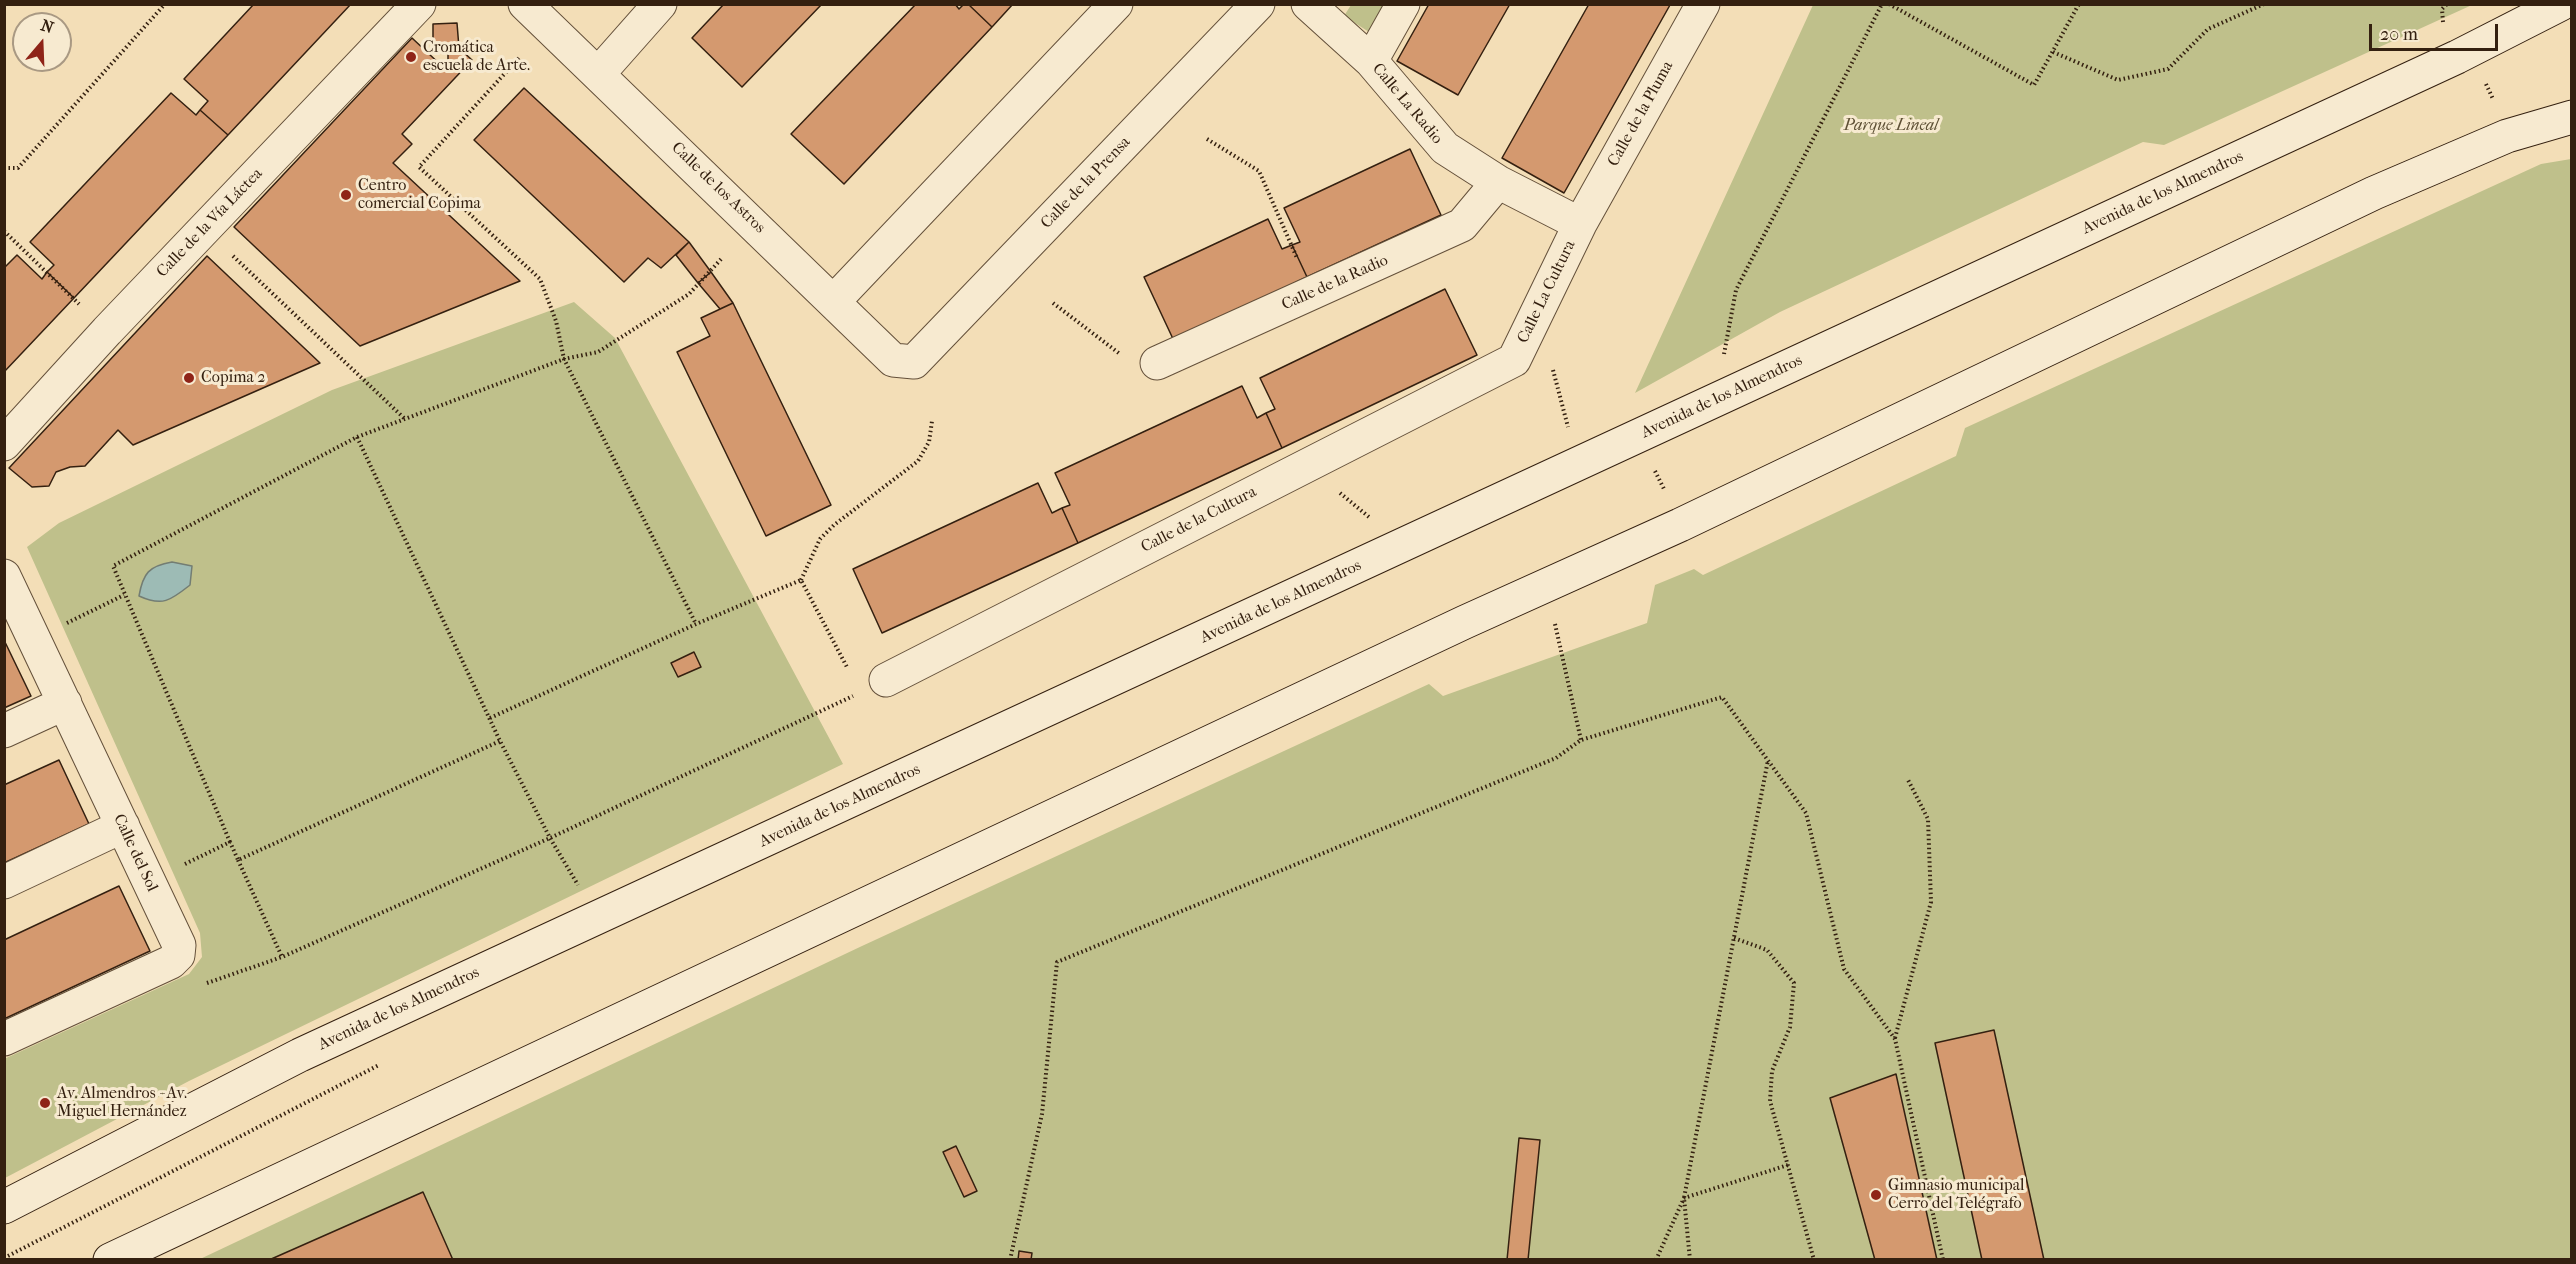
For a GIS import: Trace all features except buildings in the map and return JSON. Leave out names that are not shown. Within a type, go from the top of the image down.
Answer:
[{"type":"main road","name":"Calle de la Vía Láctea","points":[[4,444],[107,331],[419,4]]},
{"type":"main road","name":"Calle de los Astros","points":[[525,4],[893,360],[914,362]]},
{"type":"main road","points":[[599,74],[660,4]]},
{"type":"main road","points":[[834,301],[1116,4]]},
{"type":"main road","name":"Calle de la Prensa","points":[[914,362],[1258,4]]},
{"type":"main road","name":"Calle La Radio","points":[[1308,4],[1371,61],[1445,148],[1498,182],[1580,224]]},
{"type":"main road","points":[[1371,61],[1403,4]]},
{"type":"main road","name":"Calle de la Pluma","points":[[1580,224],[1703,4]]},
{"type":"main road","name":"Avenida de los Almendros","points":[[4,1207],[310,1050],[2436,67],[2561,4]]},
{"type":"main road","points":[[110,1260],[1464,622],[1680,525],[2374,192],[2506,136],[2571,117]]},
{"type":"main road","name":"Calle de la Radio","points":[[1157,363],[1462,225],[1498,182]]},
{"type":"main road","name":"Calle La Cultura","points":[[1514,360],[1580,224]]},
{"type":"main road","name":"Calle de la Cultura","points":[[873,687],[1514,360]]},
{"type":"main road","name":"Calle del Sol","points":[[4,576],[179,945],[178,955],[171,962],[4,1040]]},
{"type":"main road","points":[[4,731],[65,703]]},
{"type":"main road","points":[[4,882],[123,826]]},
{"type":"path","points":[[4,168],[18,168],[165,4]]},
{"type":"path","points":[[1722,360],[1736,290],[1882,4]]},
{"type":"path","points":[[1889,4],[2034,85],[2079,4]]},
{"type":"path","points":[[2053,52],[2118,80],[2158,72],[2168,69],[2208,29],[2264,4]]},
{"type":"path","points":[[2444,24],[2442,9],[2447,4]]},
{"type":"path","points":[[519,58],[419,167],[540,279],[556,321],[564,359],[696,624]]},
{"type":"path","points":[[1208,139],[1259,171],[1313,294]]},
{"type":"path","points":[[204,229],[405,419]]},
{"type":"path","points":[[4,231],[107,331]]},
{"type":"path","points":[[282,957],[230,842],[113,566],[357,437],[564,359],[598,352],[689,294],[723,257]]},
{"type":"path","points":[[1053,303],[1131,363],[1157,363]]},
{"type":"path","points":[[1550,361],[1570,434]]},
{"type":"path","points":[[490,718],[696,624],[801,580],[820,539],[834,525],[918,461],[929,442],[932,421]]},
{"type":"path","points":[[357,437],[500,741],[550,838],[582,891]]},
{"type":"path","points":[[198,987],[282,957],[550,838],[873,687],[801,580]]},
{"type":"path","points":[[34,639],[124,594]]},
{"type":"path","points":[[1554,619],[1581,740]]},
{"type":"path","points":[[1010,1260],[1042,1114],[1057,962],[1556,758],[1581,740],[1722,697],[1806,813],[1844,969],[1895,1039],[1943,1260]]},
{"type":"path","points":[[238,860],[500,741]]},
{"type":"path","points":[[1656,1260],[1684,1198],[1768,760]]},
{"type":"path","points":[[1895,1039],[1931,902],[1928,819],[1906,778]]},
{"type":"path","points":[[149,882],[230,842]]},
{"type":"path","points":[[1734,938],[1767,950],[1794,983],[1790,1027],[1772,1071],[1770,1101],[1814,1260]]},
{"type":"path","points":[[1684,1198],[1788,1165]]},
{"type":"path","points":[[1684,1198],[1690,1260]]},
{"type":"green space","name":"Parque Lineal","points":[[1813,4],[2472,5],[2164,145],[2143,142],[1780,312],[1635,393]]},
{"type":"green space","points":[[1351,5],[1385,5],[1369,32],[1344,16]]},
{"type":"green space","points":[[2571,159],[2571,1259],[198,1260],[862,946],[1429,684],[1443,696],[1647,623],[1655,585],[1694,569],[1703,575],[1956,456],[1965,428],[2541,164]]},
{"type":"green space","points":[[574,302],[615,338],[843,764],[189,1081],[5,1178],[4,1059],[189,974],[202,957],[200,933],[27,547],[59,523],[332,390]]},
{"type":"water","points":[[172,562],[192,566],[190,585],[166,600],[154,601],[139,596],[148,572]]},
{"type":"place","name":"Cromática escuela de Arte.","points":[[411,57]]},
{"type":"place","name":"Centro comercial Copima","points":[[346,195]]},
{"type":"place","name":"Copima 2","points":[[189,378]]},
{"type":"place","name":"Av. Almendros - Av. Miguel Hernández","points":[[45,1103]]},
{"type":"place","name":"Gimnasio municipal Cerro del Telégrafo","points":[[1876,1195]]}]
